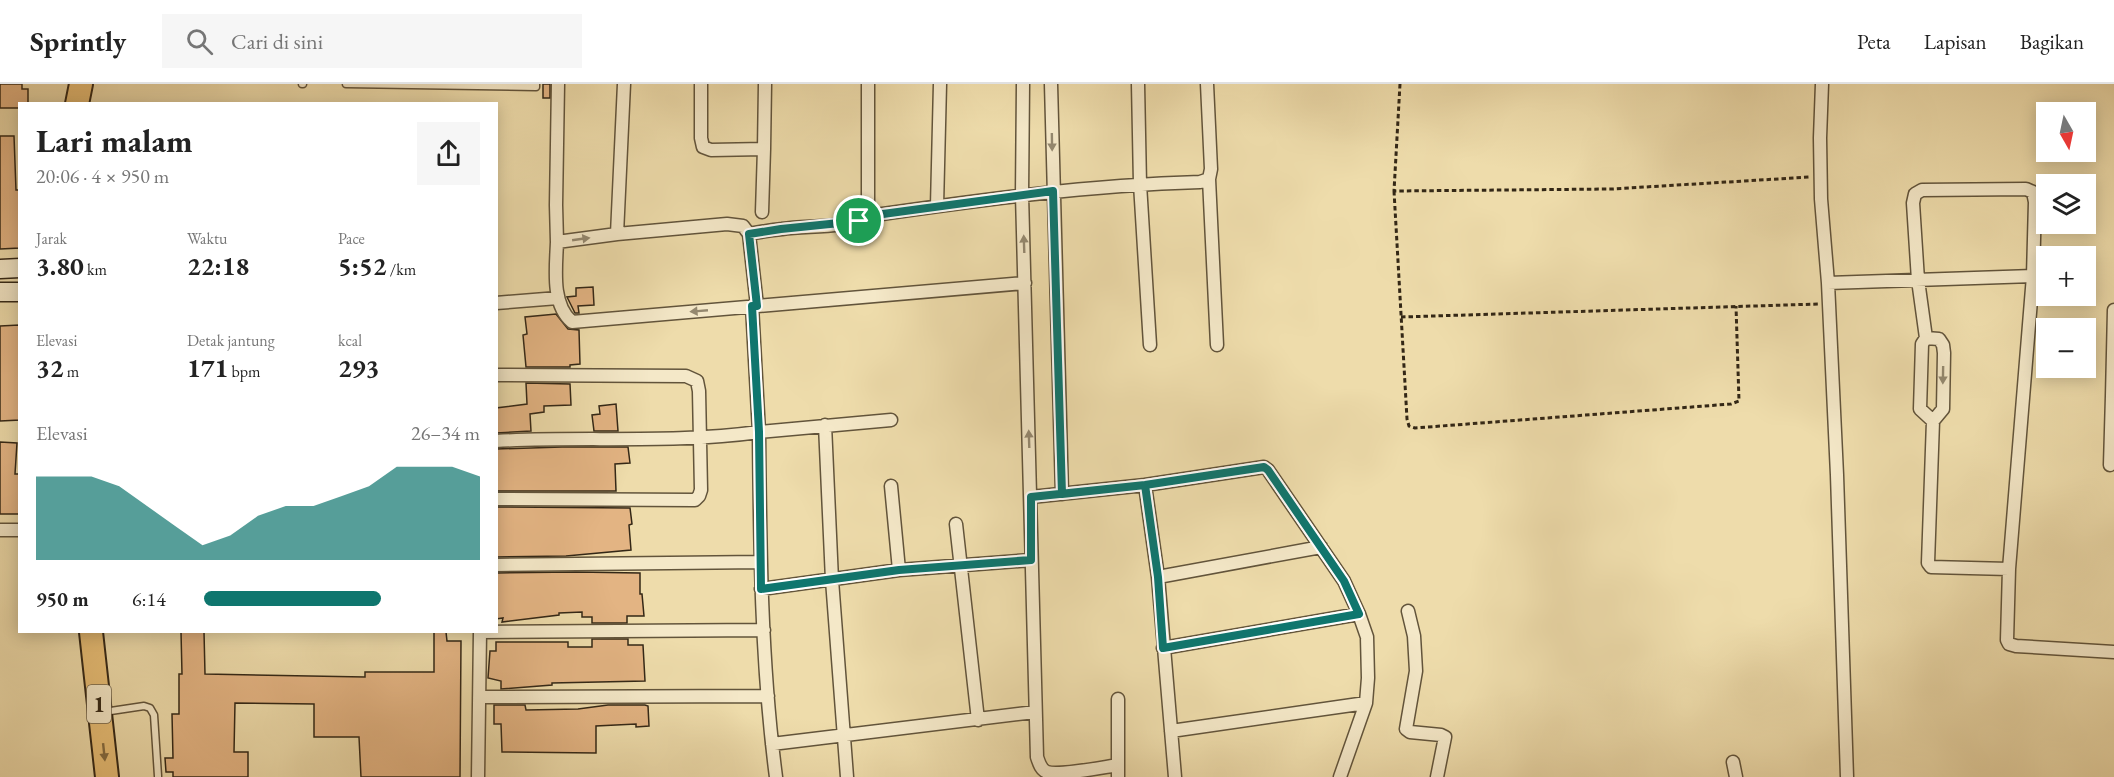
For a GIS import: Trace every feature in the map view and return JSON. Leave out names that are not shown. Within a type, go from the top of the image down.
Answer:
[{"type":"highway","points":[[77,102],[81,84]]},
{"type":"highway","name":"1","points":[[91,633],[107,777]]},
{"type":"street","points":[[558,84],[556,205],[558,298],[564,314],[573,321],[1025,283]]},
{"type":"street","points":[[617,234],[624,84]]},
{"type":"street","points":[[701,84],[703,147],[711,150],[764,149]]},
{"type":"street","points":[[762,212],[765,84]]},
{"type":"street","points":[[867,84],[868,216]]},
{"type":"street","points":[[937,206],[940,84]]},
{"type":"street","points":[[1023,84],[1022,195],[1035,712],[1039,763],[1047,772],[1060,775],[1118,771],[1118,699]]},
{"type":"street","points":[[1051,84],[1062,494]]},
{"type":"street","points":[[1138,84],[1140,184],[1150,345]]},
{"type":"street","points":[[1207,84],[1217,345]]},
{"type":"street","points":[[1822,84],[1821,177],[1841,573],[1847,777]]},
{"type":"street","points":[[749,234],[845,224],[868,216],[1053,191],[1200,182],[1209,179]]},
{"type":"street","points":[[1933,421],[1920,409],[1922,344],[1926,338],[1918,280],[1913,203],[1915,194],[1922,190],[2025,189],[2033,192],[2035,202],[2033,276],[2009,569],[2007,640],[2009,644],[2114,652]]},
{"type":"street","points":[[557,242],[727,224],[743,226],[749,234],[759,432],[761,589],[776,777]]},
{"type":"street","points":[[0,269],[18,268]]},
{"type":"street","points":[[1828,283],[2033,276]]},
{"type":"street","points":[[0,292],[18,292]]},
{"type":"street","points":[[498,303],[558,298]]},
{"type":"street","points":[[2110,465],[2114,310]]},
{"type":"street","points":[[1926,338],[1939,339],[1944,353],[1943,409],[1933,421],[1929,566],[2009,569]]},
{"type":"street","points":[[498,375],[687,376],[697,381],[701,490],[695,500],[498,499]]},
{"type":"street","points":[[498,441],[546,438],[700,439],[891,420]]},
{"type":"street","points":[[825,425],[832,580],[847,777]]},
{"type":"street","points":[[1031,497],[1145,485],[1264,467],[1268,470],[1344,581],[1367,637],[1366,703],[1340,777]]},
{"type":"street","points":[[1145,485],[1158,577],[1175,777]]},
{"type":"street","points":[[891,486],[899,570]]},
{"type":"street","points":[[956,524],[978,720]]},
{"type":"street","points":[[0,530],[18,530]]},
{"type":"street","points":[[1158,577],[1321,547]]},
{"type":"street","points":[[761,589],[899,570],[1031,560]]},
{"type":"street","points":[[498,565],[760,562]]},
{"type":"street","points":[[1408,611],[1414,636],[1416,671],[1406,729],[1410,732],[1445,737],[1437,777]]},
{"type":"street","points":[[1163,648],[1359,614]]},
{"type":"street","points":[[498,632],[764,630]]},
{"type":"street","points":[[478,777],[480,633]]},
{"type":"street","points":[[479,698],[768,696]]},
{"type":"street","points":[[1171,731],[1366,703]]},
{"type":"street","points":[[772,744],[1035,712]]},
{"type":"street","points":[[1733,762],[1736,777]]},
{"type":"lane","points":[[346,84],[536,87],[536,84]]},
{"type":"lane","points":[[100,712],[144,706],[150,708],[154,715],[158,776]]},
{"type":"path","points":[[1400,84],[1394,191],[1409,426],[1415,428],[1731,404],[1739,401],[1736,306]]},
{"type":"path","points":[[1394,191],[1612,189],[1821,177]]},
{"type":"path","points":[[1401,317],[1828,304]]},
{"type":"building","points":[[0,84],[22,84],[22,89],[28,89],[28,102],[18,102],[18,108],[0,108]]},
{"type":"building","points":[[543,84],[550,84],[550,98],[543,98]]},
{"type":"building","points":[[0,136],[14,136],[16,190],[18,190],[18,248],[0,249]]},
{"type":"building","points":[[593,287],[594,305],[578,306],[579,313],[575,313],[567,297],[576,296],[576,288]]},
{"type":"building","points":[[556,314],[568,329],[579,330],[580,364],[570,365],[570,367],[526,367],[523,335],[527,334],[525,317]]},
{"type":"building","points":[[18,325],[18,420],[0,421],[0,326]]},
{"type":"building","points":[[526,383],[570,384],[571,405],[544,406],[544,412],[530,414],[531,431],[498,433],[498,408],[527,404]]},
{"type":"building","points":[[616,404],[618,431],[594,431],[592,415],[600,414],[599,406]]},
{"type":"building","points":[[0,442],[17,443],[15,474],[18,474],[18,514],[0,514]]},
{"type":"building","points":[[628,447],[630,463],[615,464],[616,491],[498,491],[498,449]]},
{"type":"building","points":[[498,507],[630,508],[631,550],[566,556],[498,557]]},
{"type":"building","points":[[498,573],[640,573],[640,594],[642,594],[644,616],[627,616],[627,623],[592,623],[592,617],[582,617],[582,612],[559,613],[559,615],[502,622],[503,618],[498,619]]},
{"type":"building","points":[[181,633],[204,633],[205,674],[365,677],[365,672],[434,672],[434,633],[446,633],[447,641],[461,641],[460,777],[361,777],[359,737],[314,737],[314,704],[235,703],[234,752],[248,752],[248,777],[173,777],[173,772],[166,772],[165,758],[173,758],[172,714],[179,714],[179,674],[182,674]]},
{"type":"building","points":[[592,639],[628,639],[628,645],[643,645],[645,681],[552,683],[552,685],[501,689],[501,681],[488,678],[490,651],[496,651],[496,642],[568,642],[568,647],[592,647]]},
{"type":"building","points":[[494,705],[525,705],[526,710],[645,705],[648,706],[649,726],[636,727],[636,724],[596,726],[596,753],[502,752],[501,724],[494,724]]},
{"type":"route","points":[[859,221],[749,234],[757,306],[752,306],[759,432],[761,589],[899,570],[1031,560],[1031,497],[1062,494],[1145,485],[1264,467],[1344,581],[1359,614],[1163,648],[1158,577],[1145,485],[1062,494],[1053,191],[868,216],[859,221]]}]
